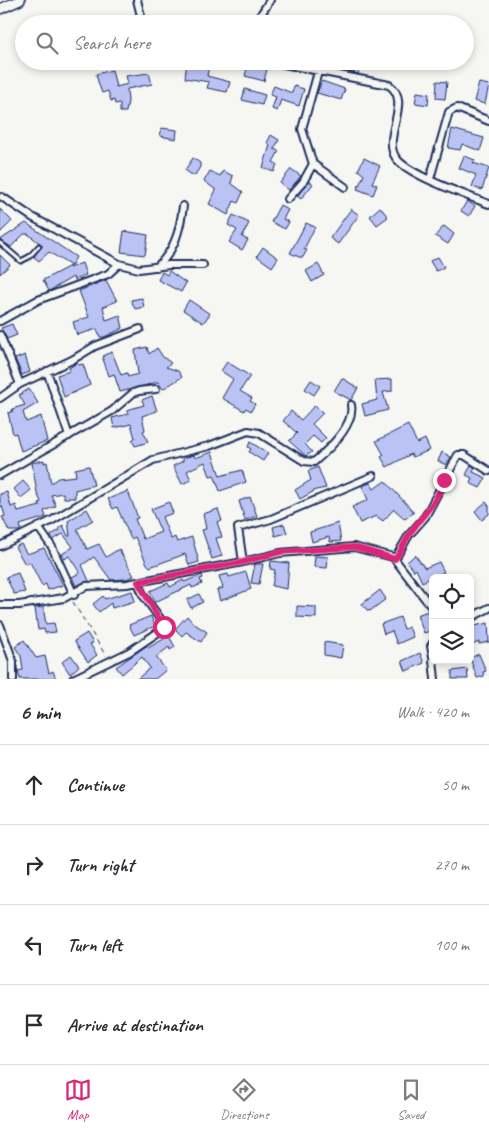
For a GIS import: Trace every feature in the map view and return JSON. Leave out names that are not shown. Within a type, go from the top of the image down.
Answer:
[{"type":"main road","points":[[0,9],[20,0]]},
{"type":"street","points":[[137,0],[140,15]]},
{"type":"street","points":[[261,15],[270,0]]},
{"type":"street","points":[[309,70],[384,84],[394,88],[398,101],[392,134],[394,156],[405,168],[489,204]]},
{"type":"street","points":[[318,72],[302,127],[313,164],[345,187]]},
{"type":"street","points":[[430,179],[449,112],[457,108],[489,121]]},
{"type":"street","points":[[288,199],[303,182],[313,164]]},
{"type":"street","points":[[1,197],[32,217],[119,264],[139,269],[203,266]]},
{"type":"street","points":[[157,267],[170,253],[180,229],[183,206]]},
{"type":"street","points":[[0,321],[38,300],[108,274],[119,264]]},
{"type":"street","points":[[0,398],[20,384],[95,346],[140,329]]},
{"type":"street","points":[[0,334],[20,384]]},
{"type":"street","points":[[47,371],[69,436]]},
{"type":"street","points":[[0,474],[116,408],[133,394],[139,391],[156,389]]},
{"type":"street","points":[[0,546],[38,527],[153,460],[209,446],[248,431],[259,433],[304,461],[314,462],[347,425],[352,412],[351,405]]},
{"type":"street","points":[[395,559],[409,535],[424,517],[458,455],[464,455],[489,471]]},
{"type":"street","points":[[243,562],[238,528],[271,519],[373,476]]},
{"type":"street","points":[[38,527],[52,546],[72,596]]},
{"type":"street","points":[[0,605],[19,605],[72,596],[86,586],[138,582],[243,562],[280,552],[354,547],[395,559],[429,604]]},
{"type":"street","points":[[73,679],[129,652],[164,627],[138,582]]},
{"type":"street","points":[[474,616],[489,608]]},
{"type":"street","points":[[0,625],[13,661],[13,679]]},
{"type":"street","points":[[434,664],[435,679]]},
{"type":"lane","points":[[0,243],[21,261],[29,257],[39,246]]},
{"type":"path","points":[[72,596],[109,662]]},
{"type":"building","points":[[112,70],[116,87],[128,84],[126,76],[149,73],[152,84],[127,89],[128,101],[126,112],[120,112],[120,103],[115,104],[114,100],[111,101],[108,91],[102,93],[99,85],[96,74]]},
{"type":"building","points":[[186,70],[208,70],[207,76],[230,82],[227,92],[207,88],[209,82],[185,78]]},
{"type":"building","points":[[247,70],[267,70],[264,81],[245,76]]},
{"type":"building","points":[[346,70],[360,70],[358,74]]},
{"type":"building","points":[[322,81],[345,89],[341,100],[317,93]]},
{"type":"building","points":[[437,81],[447,82],[445,99],[436,98]]},
{"type":"building","points":[[479,83],[489,85],[485,104],[474,101]]},
{"type":"building","points":[[274,86],[292,93],[294,86],[304,89],[299,106],[281,100],[277,111],[272,109],[276,97],[270,95]]},
{"type":"building","points":[[245,89],[265,95],[262,105],[242,100]]},
{"type":"building","points":[[417,92],[429,94],[428,105],[415,103]]},
{"type":"building","points":[[161,128],[177,130],[176,139],[160,136]]},
{"type":"building","points":[[452,129],[484,138],[480,151],[462,144],[460,150],[448,148]]},
{"type":"building","points":[[271,135],[279,140],[274,149],[279,151],[273,162],[277,164],[274,172],[263,168],[270,145],[267,143]]},
{"type":"building","points":[[464,156],[475,160],[473,163],[489,168],[482,190],[472,187],[476,175],[459,168]]},
{"type":"building","points":[[193,158],[200,163],[200,167],[195,175],[185,170]]},
{"type":"building","points":[[364,158],[380,166],[372,183],[377,185],[373,195],[357,189],[364,175],[358,170]]},
{"type":"building","points":[[291,169],[301,176],[289,190],[280,183]]},
{"type":"building","points":[[210,171],[220,176],[223,171],[233,176],[231,183],[243,192],[238,203],[234,201],[228,215],[209,204],[216,190],[204,181]]},
{"type":"building","points":[[309,181],[313,184],[301,199],[297,196]]},
{"type":"building","points":[[467,201],[475,206],[469,216],[461,211]]},
{"type":"building","points":[[280,205],[288,210],[283,219],[289,222],[285,229],[271,222]]},
{"type":"building","points":[[380,207],[388,217],[377,225],[370,216]]},
{"type":"building","points":[[0,209],[12,221],[0,233]]},
{"type":"building","points":[[351,209],[359,215],[338,244],[330,238]]},
{"type":"building","points":[[233,215],[249,223],[242,237],[248,240],[242,250],[229,242],[237,230],[228,225]]},
{"type":"building","points":[[26,223],[76,257],[71,266],[49,252],[39,261],[34,257],[42,245],[28,234],[24,234],[11,247],[0,240]]},
{"type":"building","points":[[306,223],[315,227],[304,249],[307,250],[303,257],[299,257],[290,253]]},
{"type":"building","points":[[444,226],[454,234],[448,244],[435,236]]},
{"type":"building","points":[[124,231],[148,235],[145,255],[121,252]]},
{"type":"building","points":[[263,247],[278,258],[272,267],[257,256]]},
{"type":"building","points":[[0,255],[10,265],[0,274]]},
{"type":"building","points":[[438,257],[444,267],[436,271],[430,261]]},
{"type":"building","points":[[82,263],[86,275],[74,280],[73,277],[49,291],[43,280],[70,266],[69,268]]},
{"type":"building","points":[[318,264],[324,275],[312,282],[306,271]]},
{"type":"building","points":[[169,271],[186,283],[181,292],[158,280],[162,272],[167,275]]},
{"type":"building","points":[[106,280],[117,301],[103,307],[106,320],[120,315],[123,328],[104,337],[100,337],[97,329],[77,335],[73,322],[89,317],[79,291]]},
{"type":"building","points":[[142,298],[144,307],[135,309],[131,300]]},
{"type":"building","points":[[189,300],[210,314],[203,323],[183,310]]},
{"type":"building","points":[[12,324],[17,335],[7,339],[1,328]]},
{"type":"building","points":[[147,347],[149,354],[157,348],[163,357],[171,363],[166,367],[178,371],[182,377],[163,389],[158,382],[120,392],[114,374],[109,376],[103,359],[104,355],[112,352],[121,375],[127,373],[128,377],[138,374],[135,350]]},
{"type":"building","points":[[25,355],[30,372],[22,375],[15,359]]},
{"type":"building","points":[[227,362],[250,376],[240,391],[252,398],[250,401],[255,404],[251,411],[246,408],[244,411],[222,398],[233,379],[221,371]]},
{"type":"building","points":[[77,363],[79,365],[83,364],[90,385],[64,397],[57,375],[70,371],[69,368]]},
{"type":"building","points":[[342,378],[358,388],[351,400],[334,391]]},
{"type":"building","points":[[392,379],[392,391],[383,392],[388,410],[365,416],[362,404],[377,400],[375,380]]},
{"type":"building","points":[[311,380],[320,386],[314,395],[305,389]]},
{"type":"building","points":[[29,389],[38,403],[23,412],[26,422],[41,416],[47,441],[21,451],[16,433],[13,434],[8,413],[13,411],[12,409],[25,405],[19,395]]},
{"type":"building","points":[[152,396],[157,411],[142,416],[145,430],[143,431],[148,442],[135,446],[132,440],[135,438],[131,424],[114,428],[112,418],[128,414],[127,410],[144,405],[142,400]]},
{"type":"building","points":[[315,405],[323,413],[312,424],[326,438],[321,443],[313,436],[305,444],[312,452],[306,456],[289,441],[297,433],[283,421],[291,411],[301,420]]},
{"type":"building","points":[[408,425],[417,443],[425,439],[430,450],[413,457],[411,454],[387,467],[381,457],[384,455],[376,441]]},
{"type":"building","points":[[250,442],[268,453],[263,461],[249,452],[251,449],[248,447]]},
{"type":"building","points":[[212,452],[220,476],[242,470],[246,482],[220,491],[214,475],[210,476],[205,462],[187,471],[191,480],[182,484],[173,466],[183,461],[183,458],[194,455],[195,458]]},
{"type":"building","points":[[442,452],[451,457],[446,465],[438,461]]},
{"type":"building","points":[[44,460],[44,463],[47,462],[51,483],[58,478],[76,476],[75,469],[89,466],[94,485],[75,490],[75,498],[64,498],[63,493],[51,495],[56,506],[44,511],[46,517],[20,525],[21,529],[19,531],[9,531],[2,517],[5,516],[2,506],[0,507],[0,494],[7,492],[11,507],[16,505],[18,512],[40,506],[39,503],[41,502],[37,493],[32,463]]},
{"type":"building","points":[[471,465],[475,468],[473,472],[486,478],[480,488],[470,483],[472,478],[466,475]]},
{"type":"building","points":[[318,467],[326,488],[316,490],[300,499],[295,490],[311,480],[308,471]]},
{"type":"building","points":[[23,481],[31,490],[21,498],[14,489]]},
{"type":"building","points":[[385,481],[413,513],[405,519],[394,509],[383,521],[376,516],[360,523],[352,507],[368,500],[362,486],[370,483],[374,489]]},
{"type":"building","points":[[128,491],[138,518],[135,519],[143,539],[161,532],[151,509],[169,502],[173,513],[162,517],[171,539],[175,537],[177,542],[192,537],[199,562],[189,565],[185,554],[150,567],[147,564],[135,537],[131,539],[117,507],[113,509],[108,499]]},
{"type":"building","points":[[250,497],[257,516],[245,520],[239,501]]},
{"type":"building","points":[[486,502],[489,506],[489,514],[482,520],[475,511]]},
{"type":"building","points":[[87,509],[93,520],[77,529],[87,549],[99,544],[106,557],[119,549],[134,576],[126,579],[111,580],[94,557],[82,565],[89,581],[76,586],[72,577],[80,573],[69,556],[65,559],[62,554],[73,547],[63,534],[53,540],[51,535],[60,530],[59,528],[63,525],[68,536],[70,536],[68,521]]},
{"type":"building","points":[[218,509],[222,521],[217,522],[222,537],[216,538],[222,556],[212,559],[202,530],[206,529],[203,514]]},
{"type":"building","points":[[338,523],[341,541],[330,542],[329,537],[312,542],[310,532]]},
{"type":"building","points":[[284,524],[287,533],[275,536],[273,527]]},
{"type":"building","points":[[21,544],[27,554],[44,548],[63,585],[48,590],[46,584],[42,586],[30,562],[25,564],[15,547]]},
{"type":"building","points":[[415,555],[425,568],[439,562],[444,572],[429,574],[429,579],[422,582],[416,569],[414,571],[407,562]]},
{"type":"building","points":[[315,556],[328,557],[327,568],[314,567]]},
{"type":"building","points":[[271,561],[289,563],[287,589],[272,586],[275,570],[270,569]]},
{"type":"building","points":[[255,564],[263,564],[259,584],[251,583]]},
{"type":"building","points":[[246,572],[251,589],[220,601],[217,590],[223,588],[219,576],[228,574],[229,577]]},
{"type":"building","points":[[18,573],[25,592],[14,594],[6,577]]},
{"type":"building","points":[[202,575],[203,578],[200,579],[202,584],[192,588],[191,585],[155,602],[150,591],[168,583],[170,587],[183,580],[184,582]]},
{"type":"building","points":[[380,590],[386,599],[370,611],[367,610],[362,604]]},
{"type":"building","points":[[132,591],[135,601],[112,608],[111,603],[99,612],[93,604],[103,596],[105,599]]},
{"type":"building","points":[[199,594],[203,602],[191,608],[187,600]]},
{"type":"building","points":[[297,606],[316,607],[316,618],[297,617]]},
{"type":"building","points":[[43,607],[46,624],[54,623],[56,632],[45,633],[44,629],[38,630],[35,608]]},
{"type":"building","points":[[428,611],[429,631],[424,633],[417,615]]},
{"type":"building","points":[[151,616],[155,626],[134,635],[129,625]]},
{"type":"building","points":[[187,616],[193,623],[207,632],[201,642],[186,632],[182,636],[175,629]]},
{"type":"building","points":[[400,617],[404,629],[409,627],[413,637],[397,644],[392,631],[384,634],[381,624]]},
{"type":"building","points":[[488,623],[489,642],[474,644],[474,626]]},
{"type":"building","points":[[87,633],[93,643],[90,644],[97,655],[88,662],[74,641]]},
{"type":"building","points":[[169,636],[175,647],[170,650],[169,647],[156,657],[166,670],[155,679],[137,679],[150,668],[142,657],[122,674],[116,667],[146,646],[148,648]]},
{"type":"building","points":[[24,640],[36,658],[45,656],[49,673],[53,671],[56,679],[20,679],[18,671],[23,670],[21,656],[15,647]]},
{"type":"building","points":[[324,642],[343,645],[341,658],[324,655]]},
{"type":"building","points":[[420,653],[424,663],[406,671],[402,661]]},
{"type":"building","points":[[479,654],[486,671],[483,672],[484,676],[477,678],[472,664],[474,664],[474,656]]},
{"type":"building","points":[[71,655],[79,666],[70,674],[62,662]]},
{"type":"building","points":[[467,669],[468,679],[452,679],[452,671]]},
{"type":"route","points":[[164,627],[164,624],[143,595],[138,582],[243,562],[280,552],[354,547],[395,559],[409,535],[424,517],[440,491],[444,480]]}]
